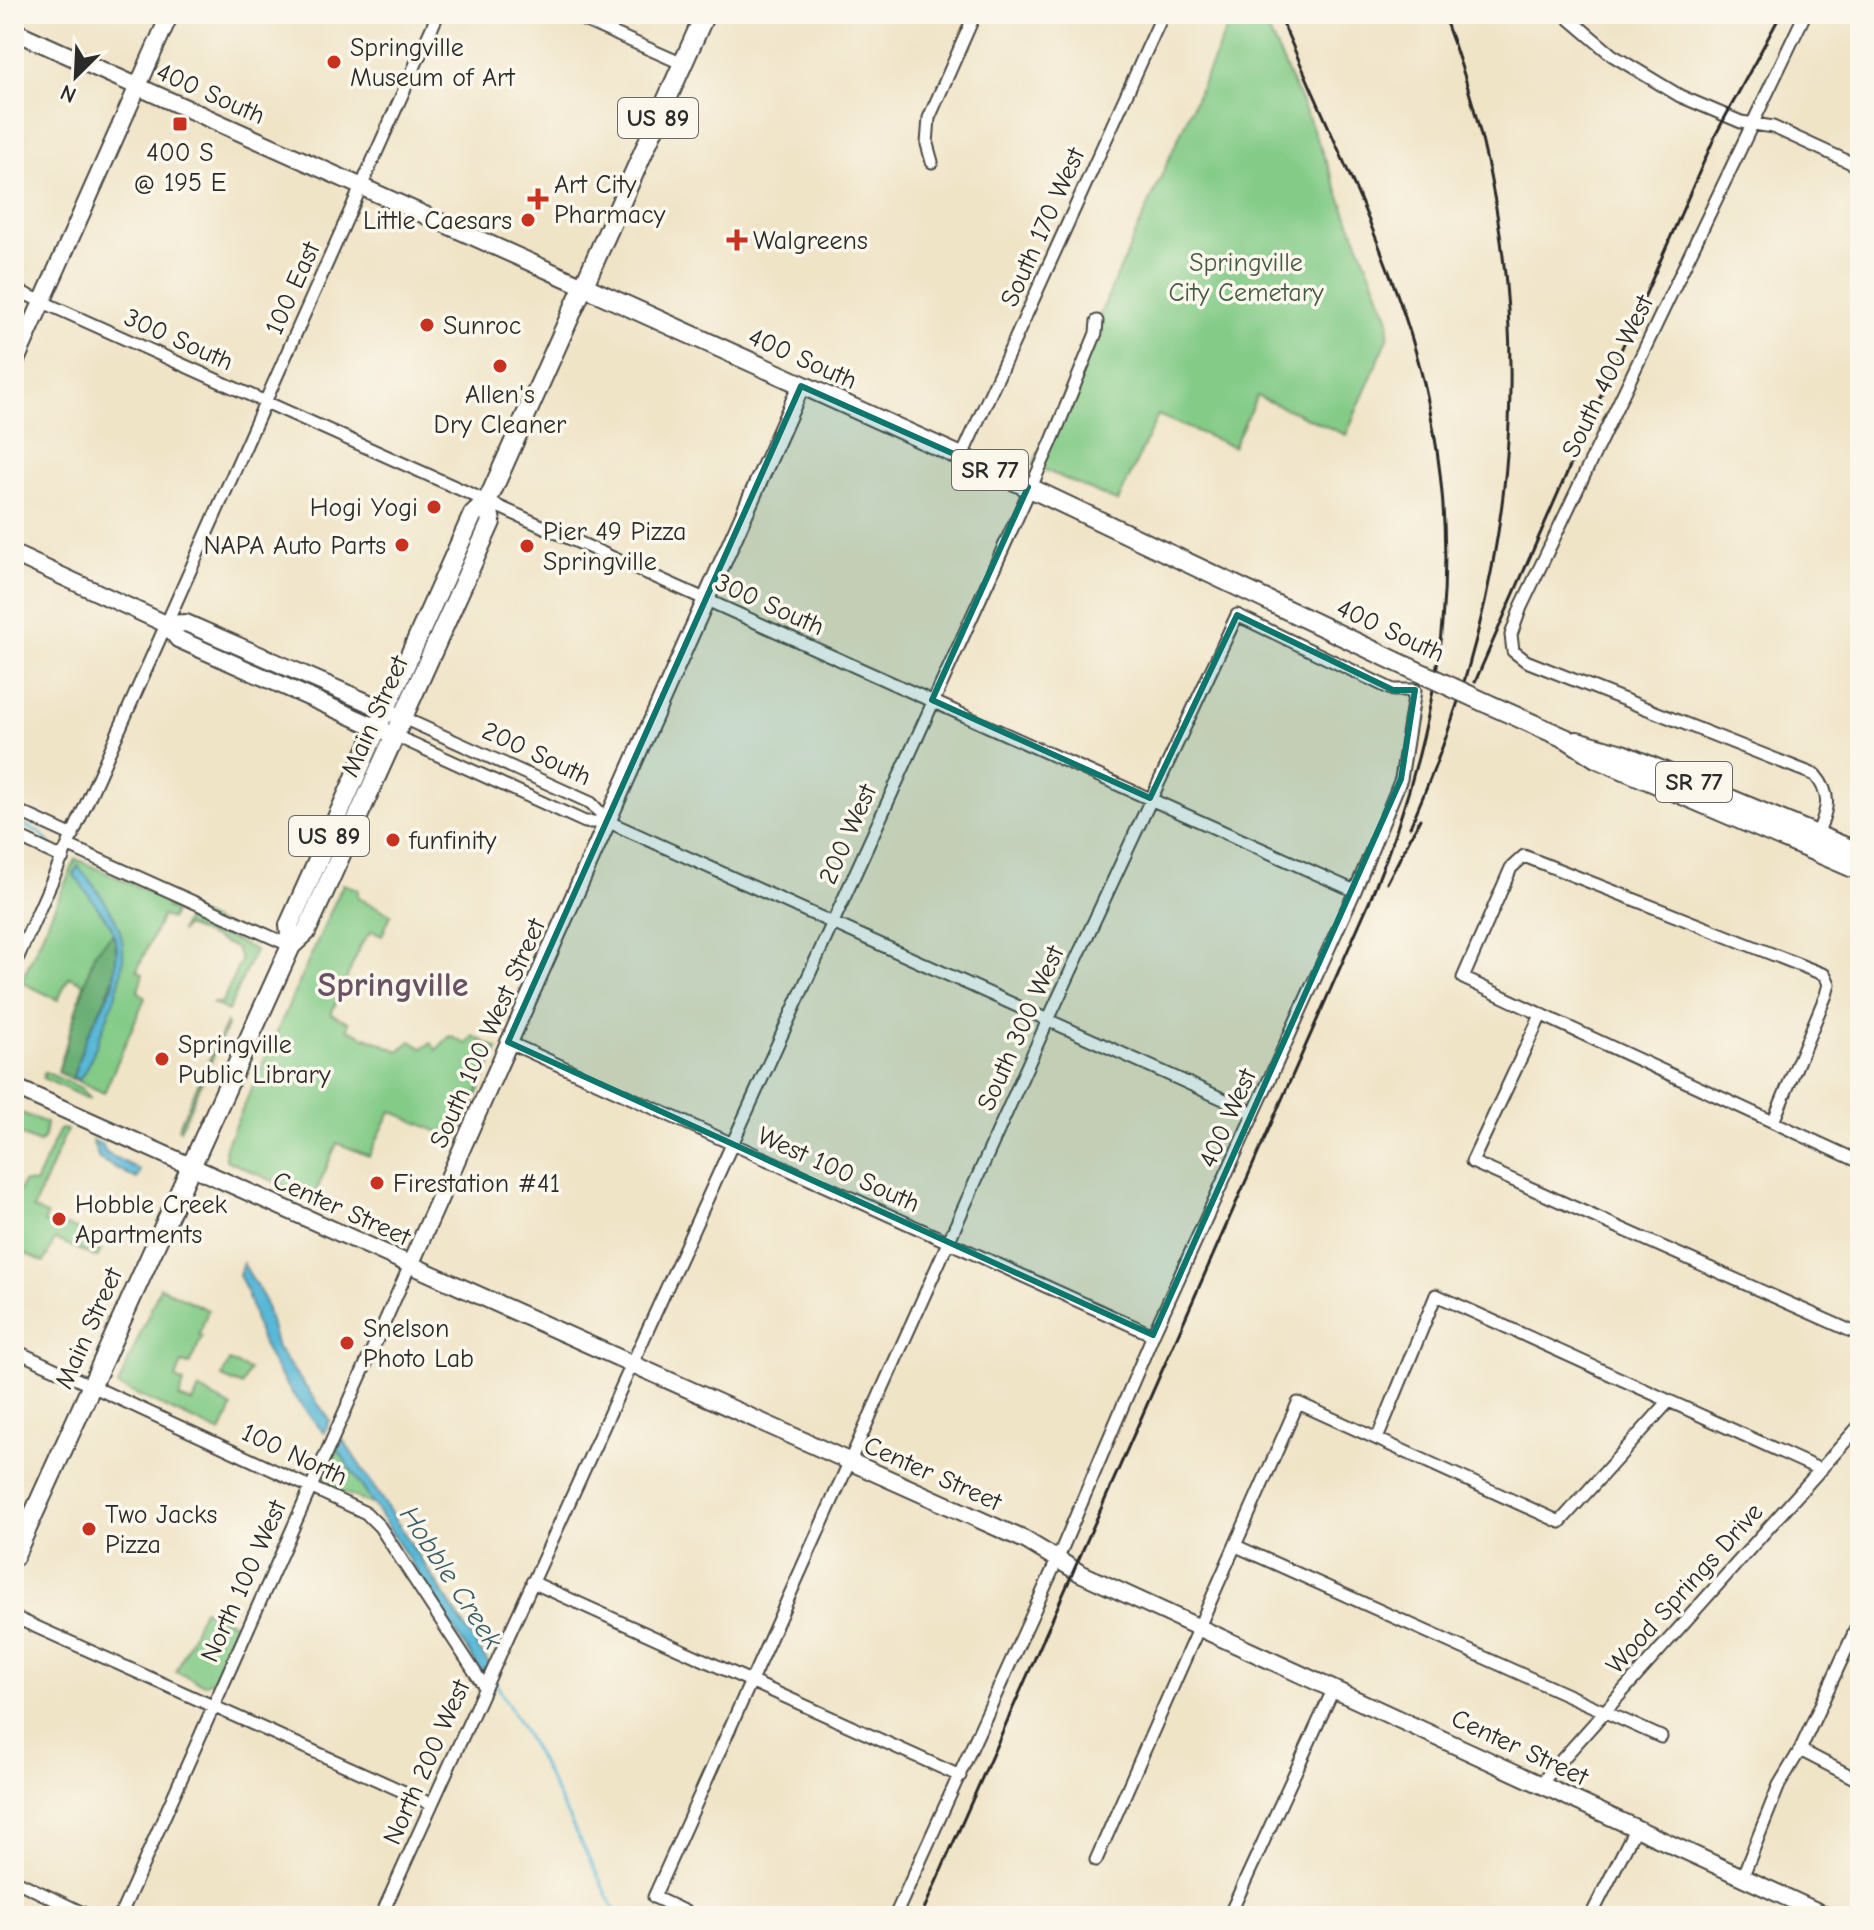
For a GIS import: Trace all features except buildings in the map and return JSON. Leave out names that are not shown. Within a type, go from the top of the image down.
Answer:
[{"type":"main road","name":"US 89","points":[[683,64],[705,14]]},
{"type":"main road","name":"Main Street","points":[[14,1557],[291,946],[306,932],[393,714],[491,522],[487,501],[581,285],[683,64]]},
{"type":"main road","name":"400 South","points":[[581,285],[1028,487],[1567,739],[1596,758],[1814,843],[1860,853]]},
{"type":"main road","name":"400 South","points":[[1814,843],[1860,871]]},
{"type":"street","points":[[14,365],[170,14]]},
{"type":"street","name":"100 East","points":[[14,966],[438,14]]},
{"type":"street","points":[[570,14],[683,64]]},
{"type":"street","points":[[932,162],[927,144],[929,118],[973,17],[959,14]]},
{"type":"street","name":"South 170 West","points":[[961,458],[1163,14]]},
{"type":"street","points":[[1564,14],[1612,55],[1680,96],[1741,122],[1773,127],[1860,167]]},
{"type":"street","name":"South 400 West","points":[[1805,14],[1521,607],[1511,635],[1513,651],[1526,661],[1804,768],[1825,786],[1830,802],[1814,843]]},
{"type":"street","name":"400 South","points":[[14,31],[581,285]]},
{"type":"street","name":"300 South","points":[[14,289],[1355,891]]},
{"type":"street","name":"200 West","points":[[632,1364],[729,1144],[1028,487],[1051,443],[1096,333],[1097,321]]},
{"type":"street","name":"South 100 West Street","points":[[410,1265],[801,386]]},
{"type":"street","points":[[14,554],[166,624]]},
{"type":"street","name":"400 South","points":[[1237,615],[1393,690],[1415,690]]},
{"type":"street","name":"South 300 West","points":[[694,1916],[654,1897],[1048,1020],[1237,615]]},
{"type":"street","name":"200 South","points":[[166,624],[186,623],[393,714],[591,803],[609,822]]},
{"type":"street","name":"200 South","points":[[166,624],[178,639],[585,822],[609,822]]},
{"type":"street","name":"400 West","points":[[895,1916],[1058,1558],[1153,1335],[1355,891],[1401,779],[1415,690]]},
{"type":"street","points":[[14,809],[71,841],[291,946]]},
{"type":"street","points":[[609,822],[1254,1113]]},
{"type":"street","points":[[14,835],[63,858]]},
{"type":"street","points":[[1773,1122],[1829,984],[1819,972],[1524,856],[1511,868],[1463,978],[1541,1015],[1773,1122],[1860,1162]]},
{"type":"street","points":[[1541,1015],[1472,1162],[1860,1335]]},
{"type":"street","name":"West 100 South","points":[[508,1042],[1153,1335]]},
{"type":"street","name":"Center Street","points":[[14,1087],[850,1462],[1058,1558],[1080,1573],[1200,1629],[1542,1782],[1827,1916]]},
{"type":"street","name":"North 100 West","points":[[120,1916],[410,1265]]},
{"type":"street","points":[[1377,1439],[1436,1295],[1821,1470]]},
{"type":"street","name":"100 North","points":[[14,1350],[310,1484],[366,1513],[380,1527],[484,1686]]},
{"type":"street","name":"North 200 West","points":[[381,1916],[632,1364]]},
{"type":"street","points":[[1096,1860],[1298,1403],[1560,1522],[1669,1401]]},
{"type":"street","name":"Wood Springs Drive","points":[[1542,1782],[1601,1712],[1860,1425]]},
{"type":"street","points":[[1236,1546],[1661,1737]]},
{"type":"street","points":[[532,1582],[960,1776]]},
{"type":"street","points":[[14,1617],[213,1703],[431,1804]]},
{"type":"street","points":[[1742,1878],[1779,1785],[1800,1750],[1860,1620]]},
{"type":"street","points":[[1229,1916],[1334,1688]]},
{"type":"street","points":[[1800,1750],[1860,1781]]},
{"type":"street","points":[[1591,1916],[1636,1827]]},
{"type":"street","points":[[14,1880],[89,1916]]},
{"type":"highlighted area","points":[[801,386],[1028,487],[932,700],[1150,798],[1237,615],[1393,690],[1415,690],[1401,779],[1153,1335],[508,1042]]},
{"type":"green space","name":"Springville City Cemetary","points":[[1261,14],[1308,117],[1389,319],[1388,338],[1346,435],[1257,396],[1233,447],[1158,415],[1118,502],[1033,465],[1233,15]]},
{"type":"green space","points":[[76,859],[176,904],[174,909],[165,906],[174,912],[171,919],[162,916],[137,970],[143,974],[138,991],[145,998],[104,1093],[58,1072],[84,983],[69,977],[58,1000],[21,982]]},
{"type":"green space","points":[[343,884],[358,889],[358,898],[391,914],[382,936],[371,931],[361,945],[331,1014],[349,1022],[347,1029],[399,1051],[411,1041],[422,1048],[431,1043],[436,1050],[450,1036],[467,1044],[473,1036],[498,1049],[457,1140],[391,1111],[369,1156],[337,1143],[313,1199],[226,1160],[225,1148]]},
{"type":"green space","points":[[190,910],[258,942],[187,915]]},
{"type":"green space","points":[[186,918],[255,950],[228,1011],[212,1003],[222,1003],[241,960],[236,948],[186,926],[180,932]]},
{"type":"green space","points":[[113,933],[116,947],[114,974],[72,1079],[58,1072],[94,954]]},
{"type":"green space","points":[[226,1023],[227,1026],[180,1130],[178,1128]]},
{"type":"green space","points":[[45,1072],[81,1088],[90,1100],[43,1078]]},
{"type":"green space","points":[[14,1110],[46,1123],[44,1138],[39,1143],[14,1132]]},
{"type":"green space","points":[[60,1129],[67,1130],[33,1209],[47,1215],[44,1223],[60,1231],[63,1225],[83,1231],[81,1235],[86,1238],[88,1234],[97,1238],[96,1247],[101,1250],[97,1258],[55,1239],[44,1262],[16,1250],[20,1231],[14,1228],[14,1202],[23,1182],[35,1183]]},
{"type":"green space","points":[[160,1287],[208,1310],[199,1335],[202,1337],[189,1365],[182,1363],[176,1379],[184,1383],[179,1398],[193,1403],[199,1389],[232,1408],[221,1433],[118,1386]]},
{"type":"green space","points":[[229,1361],[249,1370],[242,1386],[222,1377]]},
{"type":"green space","points":[[337,1448],[374,1505],[327,1486],[324,1480]]},
{"type":"green space","points":[[203,1609],[240,1626],[218,1677],[204,1684],[176,1672]]},
{"type":"water","points":[[78,866],[108,905],[117,923],[123,957],[115,997],[79,1080],[73,1077],[85,1040],[114,984],[117,946],[111,926],[74,875]]},
{"type":"water","points":[[92,1140],[102,1145],[106,1153],[140,1170],[137,1179],[99,1159]]},
{"type":"water","points":[[243,1263],[264,1299],[277,1348],[330,1420],[324,1433],[287,1386],[265,1348],[239,1275]]},
{"type":"water","points":[[342,1438],[489,1664],[484,1676],[337,1448]]},
{"type":"waterway","name":"Hobble Creek","points":[[14,821],[39,832],[52,846]]},
{"type":"waterway","name":"Hobble Creek","points":[[493,1678],[537,1755],[618,1916]]},
{"type":"railway","points":[[921,1916],[1370,900],[1417,761],[1433,692],[1442,623],[1445,553],[1441,483],[1430,412],[1412,339],[1383,256],[1279,14]]},
{"type":"railway","points":[[1410,827],[1449,728],[1479,627],[1499,526],[1509,424],[1509,321],[1498,218],[1476,116],[1443,14]]},
{"type":"railway","points":[[1475,682],[1716,134],[1781,14]]},
{"type":"railway","points":[[1387,883],[1420,819]]},
{"type":"place","name":"Springville Museum of Art","points":[[334,62]]},
{"type":"place","name":"400 S @ 195 E","points":[[180,124]]},
{"type":"place","name":"Art City Pharmacy","points":[[538,199]]},
{"type":"place","name":"Little Caesars","points":[[528,220]]},
{"type":"place","name":"Walgreens","points":[[737,240]]},
{"type":"place","name":"Sunroc","points":[[427,325]]},
{"type":"place","name":"Allen's Dry Cleaner","points":[[500,366]]},
{"type":"place","name":"Hogi Yogi","points":[[434,507]]},
{"type":"place","name":"NAPA Auto Parts","points":[[402,545]]},
{"type":"place","name":"Pier 49 Pizza Springville","points":[[527,546]]},
{"type":"place","name":"funfinity","points":[[393,840]]},
{"type":"place","name":"Springville Public Library","points":[[162,1059]]},
{"type":"place","name":"Firestation #41","points":[[377,1183]]},
{"type":"place","name":"Hobble Creek Apartments","points":[[59,1219]]},
{"type":"place","name":"Snelson Photo Lab","points":[[347,1343]]},
{"type":"place","name":"Two Jacks Pizza","points":[[89,1529]]},
{"type":"district","name":"Springville","points":[[393,984]]}]
